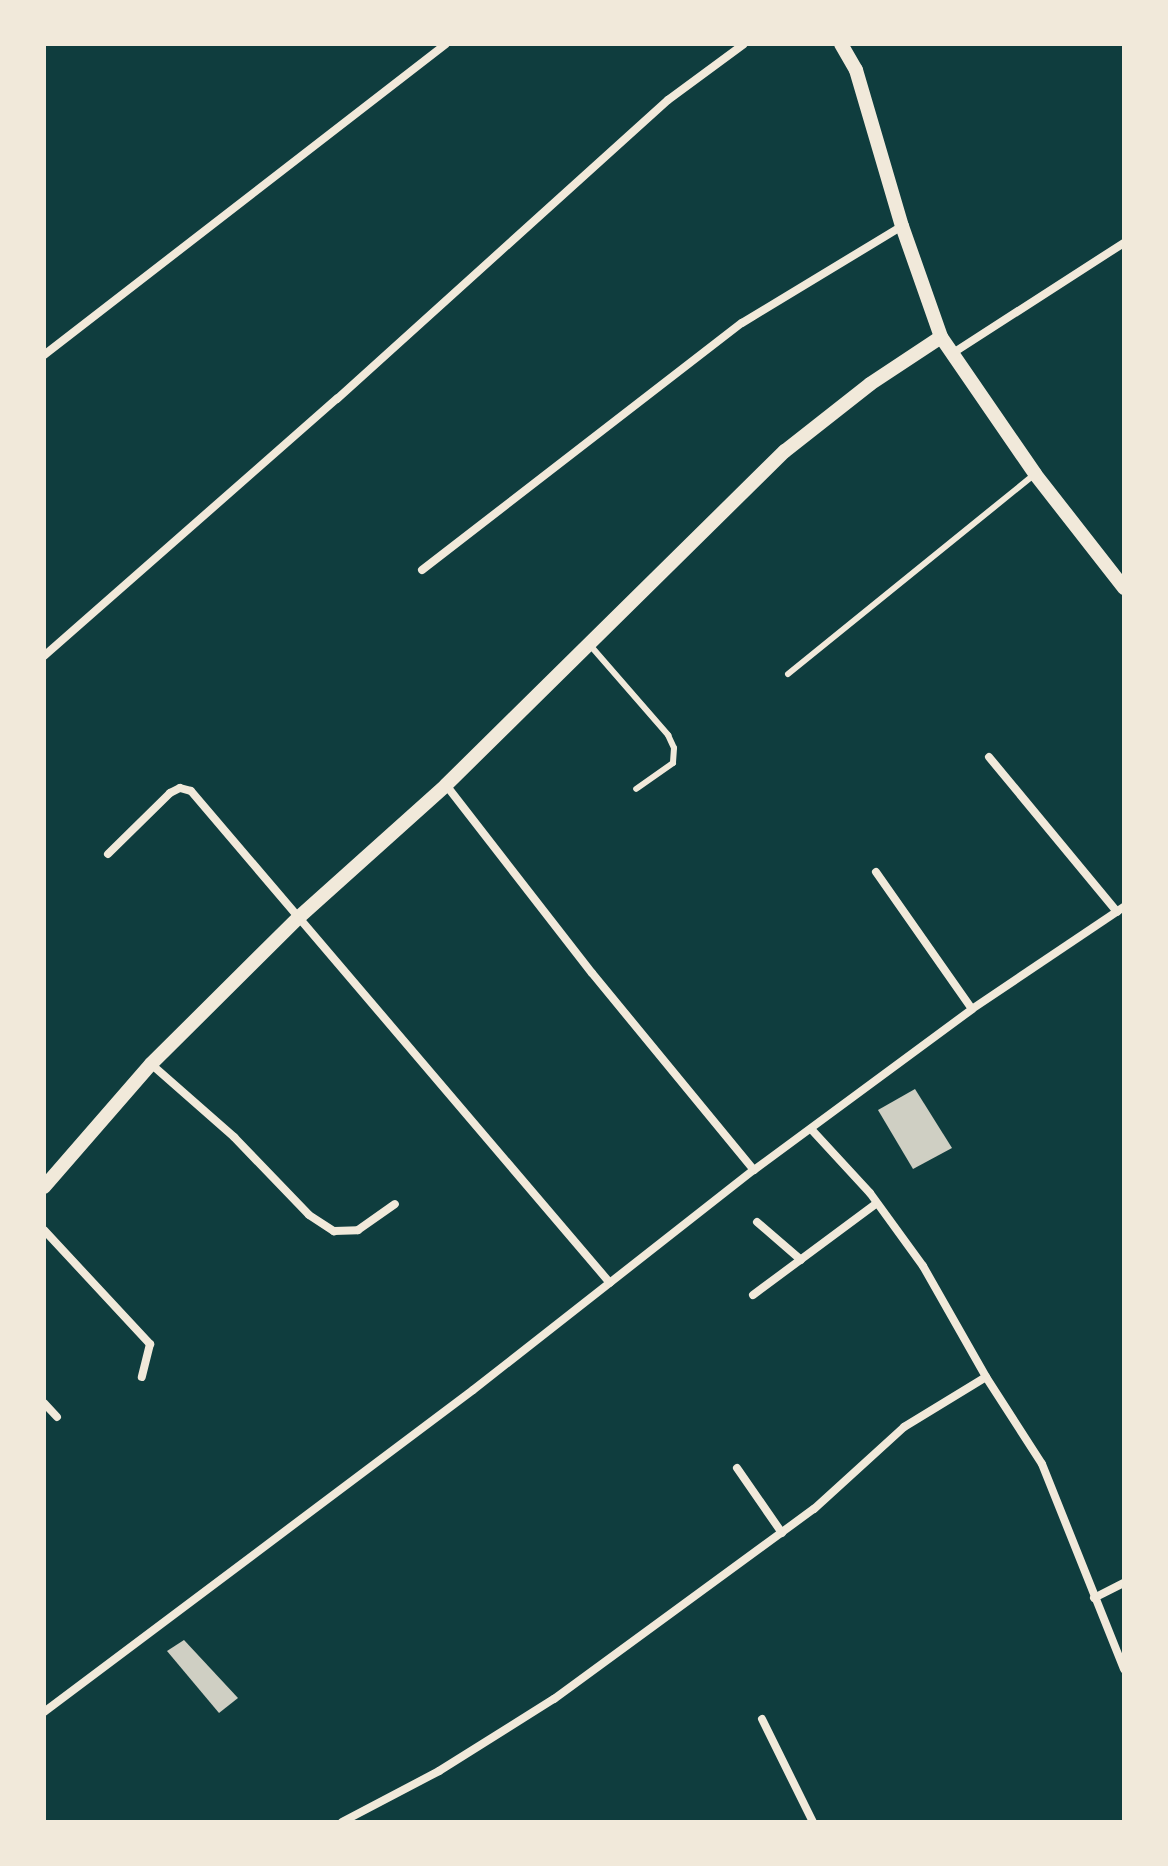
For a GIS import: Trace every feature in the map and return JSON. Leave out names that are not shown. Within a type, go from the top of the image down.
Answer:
[{"type":"street","points":[[44,355],[446,44]]},
{"type":"street","points":[[44,656],[337,399],[668,100],[744,44]]},
{"type":"street","points":[[841,44],[856,70],[902,226],[941,337],[1035,474],[1124,588]]},
{"type":"street","points":[[422,570],[742,323],[902,226]]},
{"type":"street","points":[[953,353],[1124,243]]},
{"type":"street","points":[[44,1187],[151,1064],[298,918],[446,785],[785,451],[870,384],[941,337]]},
{"type":"street","points":[[44,1712],[610,1283],[754,1170],[972,1009],[1121,909],[989,757]]},
{"type":"street","points":[[446,785],[592,973],[754,1170]]},
{"type":"street","points":[[108,854],[170,793],[185,788],[610,1283]]},
{"type":"street","points":[[876,872],[972,1009]]},
{"type":"street","points":[[151,1064],[228,1131],[309,1215],[334,1231],[358,1230],[395,1204]]},
{"type":"street","points":[[811,1129],[877,1203],[923,1266],[986,1377],[1042,1464],[1124,1669]]},
{"type":"street","points":[[753,1295],[877,1203]]},
{"type":"street","points":[[757,1222],[801,1260]]},
{"type":"street","points":[[44,1230],[150,1344],[142,1377]]},
{"type":"street","points":[[342,1822],[439,1771],[554,1699],[814,1509],[904,1427],[986,1377]]},
{"type":"street","points":[[44,1403],[57,1417]]},
{"type":"street","points":[[737,1468],[782,1533]]},
{"type":"street","points":[[1094,1598],[1124,1583]]},
{"type":"street","points":[[762,1719],[813,1822]]},
{"type":"lane","points":[[788,674],[1035,474]]},
{"type":"lane","points":[[589,644],[668,735],[674,748],[673,763],[636,789]]},
{"type":"building","points":[[915,1089],[952,1148],[913,1169],[878,1110]]},
{"type":"building","points":[[184,1640],[238,1698],[219,1713],[167,1651]]}]
